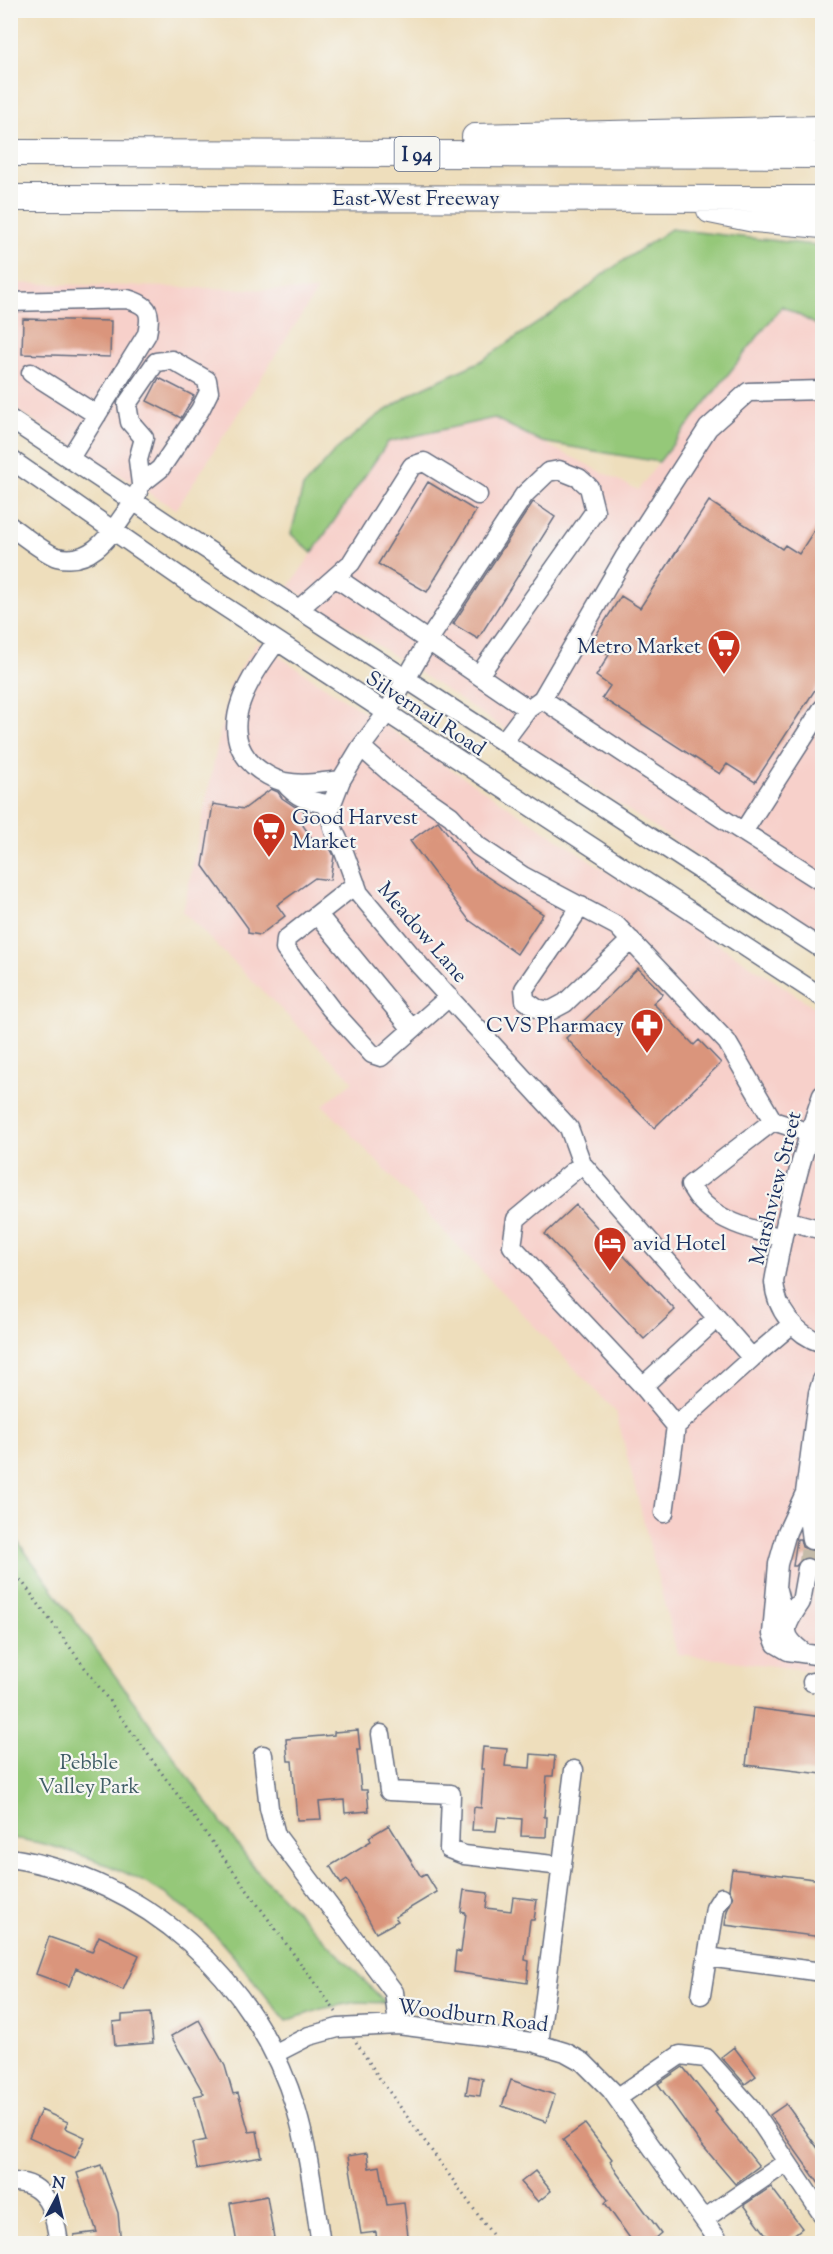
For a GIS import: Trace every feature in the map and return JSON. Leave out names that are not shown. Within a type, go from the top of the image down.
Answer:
[{"type":"highway","points":[[185,153],[315,142],[822,129]]},
{"type":"highway","name":"East-West Freeway","points":[[10,153],[822,155]]},
{"type":"highway","name":"East-West Freeway","points":[[10,198],[822,199]]},
{"type":"highway","points":[[657,199],[754,219],[822,225]]},
{"type":"street","points":[[10,302],[127,299],[147,308],[150,320],[147,334],[69,458]]},
{"type":"street","points":[[10,526],[56,557],[78,559],[97,550],[134,501],[141,484],[160,469],[200,410],[209,392],[207,380],[172,360],[156,362],[127,404],[130,422],[144,438],[138,460],[141,484]]},
{"type":"street","points":[[31,373],[97,414]]},
{"type":"street","points":[[504,741],[535,704],[624,558],[708,428],[748,392],[822,390]]},
{"type":"street","name":"Silvernail Road","points":[[10,420],[822,949]]},
{"type":"street","name":"Silvernail Road","points":[[10,459],[386,714],[822,997]]},
{"type":"street","points":[[299,609],[351,563],[412,466],[424,462],[477,495]]},
{"type":"street","name":"Meadow Lane","points":[[479,675],[595,511],[589,487],[579,478],[559,470],[548,472],[524,495],[428,641],[386,714],[361,747],[341,780],[329,811],[334,831],[359,893],[449,997],[569,1128],[582,1164]]},
{"type":"street","points":[[335,577],[479,675],[535,704],[822,882]]},
{"type":"street","points":[[277,641],[253,673],[237,712],[239,748],[258,770],[284,782],[341,780]]},
{"type":"street","points":[[743,832],[822,709]]},
{"type":"street","points":[[361,747],[396,778],[451,816],[478,846],[523,876],[617,926],[727,1042],[773,1121],[810,1133]]},
{"type":"street","points":[[284,782],[293,794],[309,801],[332,805]]},
{"type":"street","points":[[356,884],[286,939],[285,949],[331,1010],[372,1054],[381,1057],[449,997]]},
{"type":"street","points":[[581,906],[524,989],[525,1000],[536,1008],[550,1011],[565,1003],[631,940]]},
{"type":"street","points":[[318,915],[412,1029]]},
{"type":"street","name":"Marshview Street","points":[[791,1325],[775,1293],[774,1282],[784,1229],[822,1095]]},
{"type":"street","points":[[773,1121],[690,1185],[703,1204],[746,1228],[822,1230]]},
{"type":"street","points":[[676,1426],[644,1386],[512,1246],[516,1219],[582,1164],[752,1358]]},
{"type":"street","points":[[644,1386],[717,1318]]},
{"type":"street","points":[[664,1513],[676,1426],[791,1325],[803,1335],[822,1343]]},
{"type":"street","points":[[811,1540],[818,1393],[822,1380]]},
{"type":"street","points":[[814,1494],[787,1532],[778,1564],[772,1634],[776,1644],[788,1651],[822,1656]]},
{"type":"street","points":[[804,1653],[790,1643],[786,1632],[789,1621],[801,1602],[807,1568]]},
{"type":"street","points":[[776,1587],[780,1602],[785,1608],[792,1609],[801,1602]]},
{"type":"street","points":[[381,1734],[389,1791],[451,1794],[449,1849],[464,1855],[562,1866]]},
{"type":"street","points":[[263,1755],[269,1808],[276,1835],[394,1992],[398,2025]]},
{"type":"street","points":[[539,2044],[574,1770]]},
{"type":"street","points":[[10,1858],[49,1865],[102,1884],[135,1901],[175,1928],[209,1960],[236,1992],[274,2054],[296,2110],[321,2244]]},
{"type":"street","points":[[701,1995],[715,1908],[722,1897]]},
{"type":"street","points":[[707,1957],[822,1972]]},
{"type":"street","name":"Woodburn Road","points":[[274,2054],[309,2036],[347,2027],[398,2025],[539,2044],[565,2052],[583,2062],[599,2075],[722,2244]]},
{"type":"street","points":[[617,2098],[680,2055],[706,2058],[751,2108],[822,2214]]},
{"type":"street","points":[[704,2220],[787,2162]]},
{"type":"street","points":[[10,2182],[34,2187],[50,2203],[59,2244]]},
{"type":"path","points":[[10,1565],[347,2027],[380,2079],[499,2244]]},
{"type":"shaded area","points":[[10,283],[317,291],[176,510],[11,407]]},
{"type":"shaded area","points":[[777,304],[822,326],[822,938],[289,587],[388,442],[494,418],[638,490]]},
{"type":"shaded area","points":[[257,642],[822,1012],[822,1672],[677,1654],[616,1412],[323,1105],[353,1081],[183,912],[230,685]]},
{"type":"green space","points":[[671,229],[822,246],[822,328],[782,306],[659,462],[542,442],[494,418],[388,442],[312,553],[291,534],[303,487],[336,450],[377,416],[416,391],[481,361]]},
{"type":"green space","name":"Pebble Valley Park","points":[[11,1532],[255,1869],[386,2003],[356,2002],[321,2009],[286,2021],[220,1940],[177,1902],[133,1876],[108,1865],[57,1848],[11,1838]]},
{"type":"building","points":[[23,319],[111,321],[110,357],[22,354]]},
{"type":"building","points":[[159,378],[194,396],[181,418],[147,401]]},
{"type":"building","points":[[428,482],[476,511],[427,592],[378,564]]},
{"type":"building","points":[[709,501],[782,549],[785,545],[799,554],[822,518],[822,679],[755,782],[727,764],[720,774],[602,698],[610,686],[596,676],[609,655],[591,643],[621,596],[640,608]]},
{"type":"building","points":[[533,502],[555,517],[478,639],[453,624]]},
{"type":"building","name":"Good Harvest Market","points":[[271,789],[294,806],[304,810],[302,824],[318,847],[330,848],[334,856],[330,880],[315,878],[277,905],[285,916],[260,935],[248,933],[248,928],[203,866],[213,804],[244,809]]},
{"type":"building","points":[[438,821],[474,868],[543,914],[517,954],[469,920],[410,841]]},
{"type":"building","name":"CVS Pharmacy","points":[[638,968],[663,994],[653,1003],[694,1045],[699,1040],[721,1063],[654,1128],[566,1038]]},
{"type":"building","name":"avid Hotel","points":[[576,1205],[675,1310],[644,1339],[545,1234]]},
{"type":"building","points":[[797,1539],[800,1539],[802,1547],[812,1551],[818,1549],[822,1542],[822,1570],[818,1569],[815,1560],[808,1557],[793,1566]]},
{"type":"building","points":[[753,1708],[822,1717],[822,1774],[746,1765]]},
{"type":"building","points":[[358,1730],[360,1750],[357,1750],[361,1790],[367,1790],[369,1811],[345,1813],[344,1800],[319,1802],[321,1819],[297,1820],[292,1761],[288,1761],[286,1739],[334,1735],[334,1732]]},
{"type":"building","points":[[483,1747],[507,1749],[505,1766],[530,1768],[531,1754],[555,1756],[553,1776],[547,1776],[544,1817],[547,1817],[546,1837],[521,1836],[522,1819],[498,1817],[496,1831],[472,1830],[474,1807],[481,1808]]},
{"type":"building","points":[[389,1825],[421,1877],[426,1874],[437,1892],[395,1917],[398,1921],[376,1933],[347,1880],[341,1884],[330,1866],[371,1841],[369,1837]]},
{"type":"building","points":[[732,1869],[822,1880],[822,1937],[725,1925],[727,1911],[733,1898],[729,1889]]},
{"type":"building","points":[[464,1890],[488,1893],[486,1908],[511,1911],[513,1897],[537,1900],[534,1920],[530,1920],[525,1960],[529,1961],[527,1983],[454,1972],[456,1951],[461,1952],[466,1913],[461,1912]]},
{"type":"building","points":[[99,1936],[139,1955],[123,1990],[76,1968],[69,1986],[36,1974],[49,1937],[92,1952]]},
{"type":"building","points":[[150,2013],[153,2043],[115,2046],[113,2022],[122,2021],[122,2015]]},
{"type":"building","points":[[199,2020],[225,2066],[233,2094],[238,2093],[249,2132],[257,2131],[262,2157],[197,2169],[192,2143],[206,2140],[194,2096],[204,2094],[171,2036]]},
{"type":"building","points":[[734,2047],[756,2076],[745,2084],[721,2057]]},
{"type":"building","points":[[683,2067],[717,2110],[715,2112],[759,2166],[735,2184],[701,2144],[658,2084]]},
{"type":"building","points":[[469,2076],[483,2079],[480,2096],[466,2094]]},
{"type":"building","points":[[511,2080],[555,2095],[546,2122],[502,2106]]},
{"type":"building","points":[[786,2104],[822,2154],[822,2188],[770,2115]]},
{"type":"building","points":[[41,2110],[68,2122],[65,2128],[85,2137],[75,2158],[29,2137]]},
{"type":"building","points":[[585,2124],[612,2159],[610,2161],[617,2173],[661,2233],[648,2244],[634,2244],[605,2203],[608,2200],[563,2140]]},
{"type":"building","points":[[367,2153],[369,2168],[380,2166],[387,2205],[404,2203],[409,2244],[377,2244],[376,2232],[361,2234],[348,2156]]},
{"type":"building","points":[[101,2165],[118,2213],[121,2244],[74,2244],[74,2235],[97,2232],[77,2173]]},
{"type":"building","points":[[535,2171],[551,2191],[538,2202],[521,2182]]},
{"type":"building","points":[[771,2187],[802,2228],[782,2244],[773,2244],[744,2205]]},
{"type":"building","points":[[267,2196],[274,2238],[237,2244],[230,2203]]},
{"type":"tunnel","points":[[807,1568],[811,1540]]},
{"type":"place","name":"Metro Market","points":[[724,675]]},
{"type":"place","name":"Good Harvest Market","points":[[269,858]]},
{"type":"place","name":"CVS Pharmacy","points":[[647,1054]]},
{"type":"place","name":"avid Hotel","points":[[610,1272]]}]
